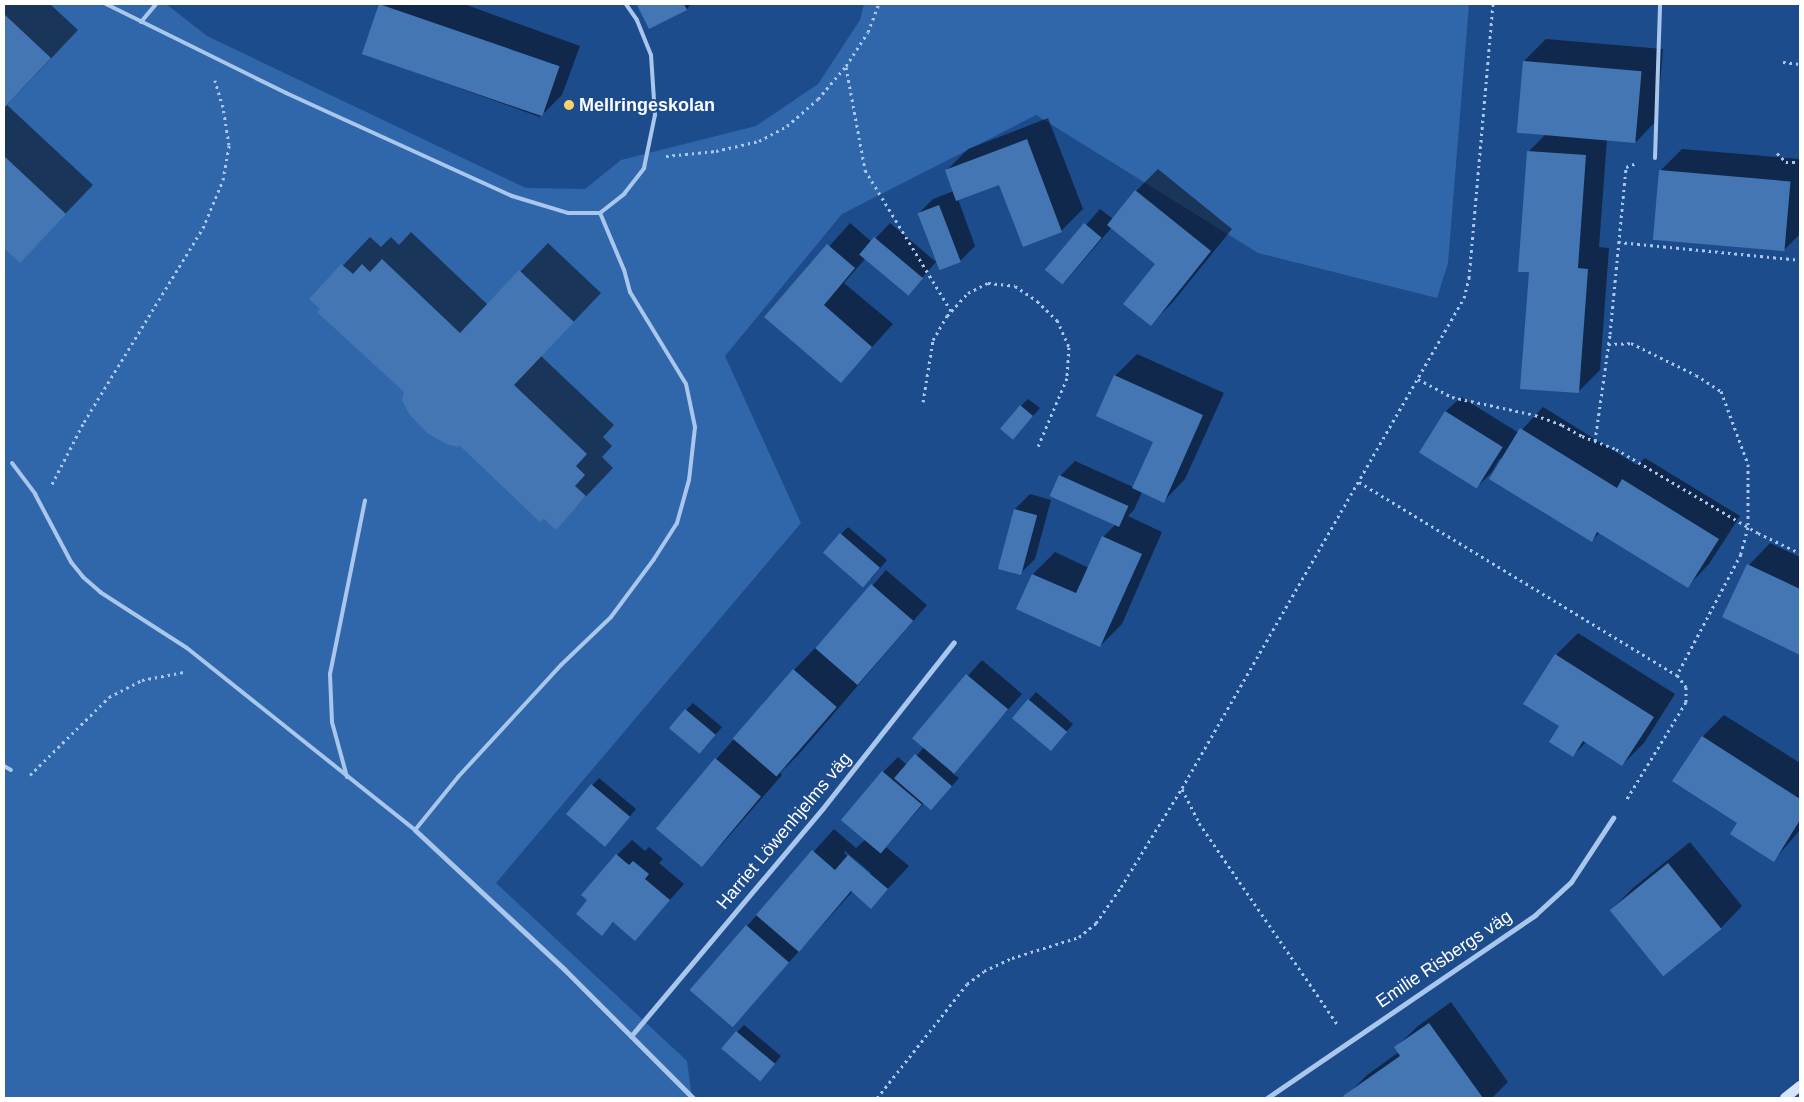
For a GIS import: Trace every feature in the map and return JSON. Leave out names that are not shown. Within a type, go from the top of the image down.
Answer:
[{"type":"street","name":"Harriet Löwenhjelms väg","points":[[632,1036],[823,808],[954,642]]},
{"type":"street","name":"Emilie Risbergs väg","points":[[1267,1098],[1350,1039],[1535,915],[1571,882],[1613,818]]},
{"type":"street","points":[[415,830],[564,968],[693,1098]]},
{"type":"street","points":[[1785,1098],[1800,1086]]},
{"type":"lane","points":[[106,4],[214,58],[512,196],[568,213],[600,213],[624,194],[644,168],[655,115],[651,55],[637,20],[626,4]]},
{"type":"lane","points":[[141,22],[156,4]]},
{"type":"lane","points":[[1655,158],[1660,4]]},
{"type":"lane","points":[[12,463],[41,504],[71,562],[83,577],[100,592],[188,648],[415,830],[458,777],[561,665],[611,617],[677,524],[689,480],[695,427],[686,384],[630,292],[624,270],[600,213]]},
{"type":"lane","points":[[347,777],[332,722],[330,674],[365,500]]},
{"type":"lane","points":[[4,766],[11,770]]},
{"type":"path","points":[[647,157],[716,151],[759,142],[787,126],[818,99],[846,66],[868,32],[879,4]]},
{"type":"path","points":[[877,1098],[967,984],[984,971],[1012,958],[1079,937],[1096,924],[1182,788],[1464,298],[1469,278],[1492,4]]},
{"type":"path","points":[[41,504],[84,422],[203,228],[223,180],[229,146],[223,107],[211,67],[214,58]]},
{"type":"path","points":[[1783,62],[1800,64]]},
{"type":"path","points":[[846,66],[865,170],[951,311]]},
{"type":"path","points":[[1777,154],[1786,162],[1800,162]]},
{"type":"path","points":[[1595,441],[1608,344],[1626,167],[1655,158]]},
{"type":"path","points":[[1618,242],[1800,260]]},
{"type":"path","points":[[924,402],[933,340],[951,311],[968,292],[988,283],[1015,286],[1037,301],[1057,320],[1069,347],[1067,378],[1037,449]]},
{"type":"path","points":[[1608,344],[1631,343],[1696,375],[1721,391],[1748,464],[1748,527],[1741,554],[1678,675]]},
{"type":"path","points":[[1418,379],[1452,397],[1536,415],[1616,449],[1748,527],[1800,552]]},
{"type":"path","points":[[1359,482],[1678,675],[1686,687],[1686,702],[1613,818]]},
{"type":"path","points":[[11,770],[27,778],[109,697],[142,680],[181,672],[215,670]]},
{"type":"path","points":[[1182,788],[1199,823],[1342,1031],[1350,1039]]},
{"type":"shaded area","points":[[4,4],[166,4],[207,36],[526,188],[585,189],[621,160],[756,126],[818,84],[860,20],[864,4],[1469,4],[1448,263],[1437,298],[1258,253],[1036,115],[842,214],[725,356],[801,523],[496,883],[687,1061],[692,1098],[4,1098]]},
{"type":"building","points":[[379,4],[560,66],[542,116],[362,54]]},
{"type":"building","points":[[684,4],[687,10],[649,29],[637,5]]},
{"type":"building","points":[[4,14],[51,58],[4,108]]},
{"type":"building","points":[[1523,61],[1642,71],[1635,143],[1517,133]]},
{"type":"building","points":[[1027,139],[1062,232],[1023,247],[999,185],[956,201],[945,170]]},
{"type":"building","points":[[1527,151],[1586,155],[1578,268],[1588,269],[1579,393],[1520,389],[1529,272],[1518,272]]},
{"type":"building","points":[[4,156],[66,214],[20,263],[4,248]]},
{"type":"building","points":[[1659,170],[1790,182],[1784,251],[1653,240]]},
{"type":"building","points":[[1135,190],[1211,251],[1151,326],[1123,304],[1155,264],[1107,225]]},
{"type":"building","points":[[939,205],[961,262],[939,270],[918,213]]},
{"type":"building","points":[[1084,223],[1102,238],[1062,285],[1045,270]]},
{"type":"building","points":[[874,237],[923,278],[908,296],[859,255]]},
{"type":"building","points":[[827,244],[855,268],[824,305],[872,347],[841,383],[764,317]]},
{"type":"building","points":[[382,259],[460,333],[519,270],[574,322],[514,385],[587,454],[576,466],[585,475],[575,486],[586,496],[556,530],[544,519],[540,522],[459,445],[458,447],[446,444],[427,433],[409,414],[402,400],[404,392],[317,312],[320,309],[309,299],[341,264],[353,274],[362,264],[370,272]]},
{"type":"building","points":[[1114,375],[1203,415],[1164,503],[1132,488],[1153,442],[1096,416]]},
{"type":"building","points":[[1020,405],[1033,416],[1013,440],[1000,429]]},
{"type":"building","points":[[1445,411],[1503,447],[1477,489],[1419,453]]},
{"type":"building","points":[[1520,428],[1617,488],[1622,479],[1719,539],[1688,588],[1597,532],[1592,542],[1489,479]]},
{"type":"building","points":[[1059,475],[1128,506],[1119,527],[1050,496]]},
{"type":"building","points":[[1014,509],[1037,515],[1021,575],[998,569]]},
{"type":"building","points":[[840,533],[880,568],[863,587],[823,553]]},
{"type":"building","points":[[1102,536],[1142,554],[1100,647],[1016,609],[1032,574],[1076,593]]},
{"type":"building","points":[[1747,564],[1800,589],[1800,655],[1722,617]]},
{"type":"building","points":[[871,584],[913,621],[857,685],[815,648]]},
{"type":"building","points":[[1555,654],[1654,717],[1622,766],[1583,741],[1573,757],[1549,742],[1559,726],[1523,704]]},
{"type":"building","points":[[793,669],[837,707],[776,776],[733,738]]},
{"type":"building","points":[[966,674],[1008,709],[954,774],[912,738]]},
{"type":"building","points":[[1028,699],[1067,732],[1051,751],[1012,718]]},
{"type":"building","points":[[685,709],[716,735],[700,754],[669,728]]},
{"type":"building","points":[[1702,736],[1800,799],[1800,820],[1774,862],[1730,834],[1737,823],[1672,781]]},
{"type":"building","points":[[915,754],[952,786],[931,810],[894,778]]},
{"type":"building","points":[[715,758],[761,797],[702,867],[656,828]]},
{"type":"building","points":[[882,771],[922,804],[881,853],[841,820]]},
{"type":"building","points":[[591,784],[630,817],[605,847],[566,814]]},
{"type":"building","points":[[812,850],[835,870],[848,855],[888,889],[871,909],[851,891],[799,952],[756,915]]},
{"type":"building","points":[[616,854],[629,865],[633,861],[649,874],[645,879],[670,900],[635,941],[613,922],[602,936],[576,914],[587,900],[581,895]]},
{"type":"building","points":[[1668,863],[1721,929],[1663,976],[1610,910]]},
{"type":"building","points":[[746,925],[789,962],[733,1027],[690,990]]},
{"type":"building","points":[[1429,1023],[1483,1098],[1344,1098],[1343,1096],[1400,1056],[1394,1047]]},
{"type":"building","points":[[736,1031],[775,1064],[760,1081],[721,1049]]},
{"type":"place","name":"Mellringeskolan","points":[[569,105]]}]
